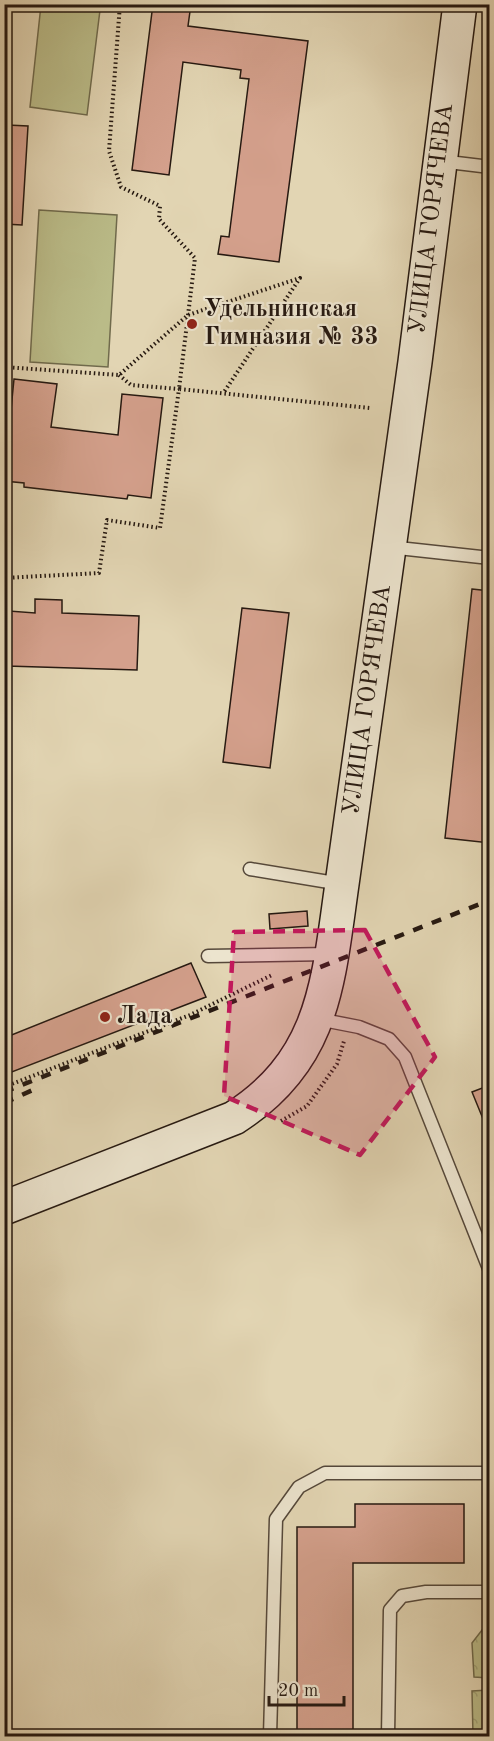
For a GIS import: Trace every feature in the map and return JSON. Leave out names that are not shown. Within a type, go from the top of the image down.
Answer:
[{"type":"main road","name":"УЛИЦА ГОРЯЧЕВА","points":[[4,1208],[234,1118],[260,1102],[279,1082],[304,1049],[318,1019],[332,954],[342,884],[460,4]]},
{"type":"lane","points":[[440,161],[489,166]]},
{"type":"lane","points":[[389,546],[489,558]]},
{"type":"lane","points":[[250,869],[342,884]]},
{"type":"lane","points":[[208,956],[332,954]]},
{"type":"lane","points":[[318,1019],[359,1027],[389,1039],[405,1057],[489,1271]]},
{"type":"lane","points":[[270,1737],[276,1519],[299,1487],[325,1473],[489,1473]]},
{"type":"lane","points":[[388,1737],[390,1610],[402,1596],[426,1592],[489,1592]]},
{"type":"path","points":[[4,578],[99,573],[107,520],[160,528],[195,258],[159,219],[160,206],[121,187],[109,151],[120,4]]},
{"type":"path","points":[[119,375],[188,315],[300,278],[224,392]]},
{"type":"path","points":[[4,367],[119,375],[131,385],[224,392],[370,408]]},
{"type":"path","points":[[4,1087],[190,1015],[274,974]]},
{"type":"highlighted area","points":[[365,930],[435,1057],[360,1155],[224,1096],[234,932]]},
{"type":"green space","points":[[41,5],[100,10],[87,115],[30,107]]},
{"type":"green space","points":[[39,210],[117,215],[108,367],[30,362]]},
{"type":"green space","points":[[489,1621],[489,1678],[474,1677],[472,1643]]},
{"type":"green space","points":[[489,1690],[489,1736],[473,1736],[472,1691]]},
{"type":"building","points":[[153,4],[191,4],[188,26],[308,41],[279,262],[218,254],[221,236],[229,237],[249,79],[240,78],[241,70],[183,62],[169,175],[132,170]]},
{"type":"building","points":[[7,125],[28,126],[22,225],[4,224]]},
{"type":"building","points":[[14,379],[57,384],[51,427],[118,435],[122,394],[163,398],[151,498],[128,495],[127,499],[24,487],[24,483],[4,481]]},
{"type":"building","points":[[490,433],[490,465],[485,465]]},
{"type":"building","points":[[472,589],[490,591],[490,843],[445,838]]},
{"type":"building","points":[[35,599],[62,600],[62,613],[139,616],[137,670],[7,666],[9,611],[35,613]]},
{"type":"building","points":[[242,608],[289,613],[270,768],[223,762]]},
{"type":"building","points":[[307,911],[308,926],[270,929],[269,914]]},
{"type":"building","name":"Лада","points":[[191,963],[206,997],[4,1075],[4,1038]]},
{"type":"building","points":[[490,1085],[490,1136],[472,1092]]},
{"type":"building","points":[[355,1504],[464,1504],[464,1563],[353,1563],[353,1736],[297,1736],[297,1527],[355,1527]]},
{"type":"railway","points":[[4,1092],[490,900]]},
{"type":"railway","points":[[4,1103],[37,1088]]},
{"type":"place","name":"Удельнинская Гимназия № 33","points":[[192,324]]},
{"type":"place","name":"Лада","points":[[105,1017]]}]
